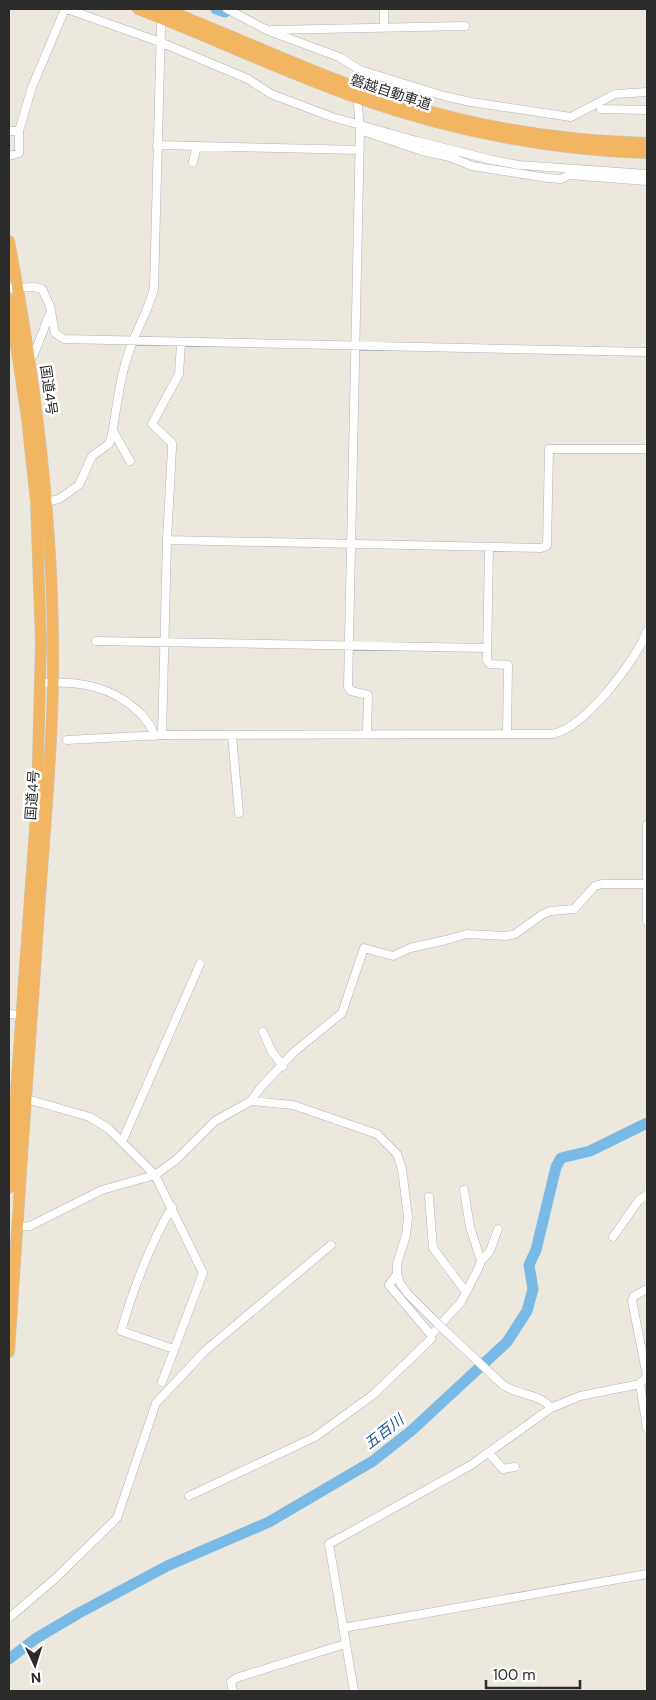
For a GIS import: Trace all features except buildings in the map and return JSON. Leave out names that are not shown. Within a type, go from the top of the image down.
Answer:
[{"type":"highway","name":"磐越自動車道","points":[[138,9],[354,97],[440,124],[543,144],[647,153]]},
{"type":"highway","name":"磐越自動車道","points":[[164,9],[298,64],[414,106],[502,128],[589,140],[647,143]]},
{"type":"highway","name":"国道4号","points":[[9,241],[13,288],[29,359],[46,502],[53,682],[49,779],[9,1188]]},
{"type":"highway","name":"国道4号","points":[[9,299],[27,418],[36,502],[41,600],[41,683],[33,862],[14,1015],[17,1095],[16,1227],[9,1352]]},
{"type":"street","points":[[9,156],[19,152],[19,131],[32,87],[66,9],[160,42],[248,79],[271,94],[422,151],[450,157],[472,166],[558,179],[569,175],[647,181]]},
{"type":"street","points":[[384,9],[384,27]]},
{"type":"street","points":[[231,10],[269,31],[339,57],[360,70],[444,96],[524,111],[571,117],[579,115],[615,94],[647,92]]},
{"type":"street","points":[[46,502],[59,499],[79,485],[92,456],[109,444],[113,431],[119,387],[134,339],[150,306],[154,288],[161,26]]},
{"type":"street","points":[[269,31],[465,26]]},
{"type":"street","points":[[360,70],[360,78]]},
{"type":"street","points":[[358,105],[360,127],[348,687],[351,691],[368,695],[367,734]]},
{"type":"street","points":[[601,109],[647,110]]},
{"type":"street","points":[[360,127],[492,160],[549,168],[647,174]]},
{"type":"street","points":[[9,131],[19,131]]},
{"type":"street","points":[[157,145],[359,150]]},
{"type":"street","points":[[193,162],[196,146]]},
{"type":"street","points":[[13,288],[34,286],[42,289],[51,311],[56,333],[61,338],[125,342],[134,339],[181,343],[647,352]]},
{"type":"street","points":[[29,359],[34,354],[51,311]]},
{"type":"street","points":[[158,736],[164,642],[172,443],[152,424],[180,374],[181,343]]},
{"type":"street","points":[[113,431],[130,461]]},
{"type":"street","points":[[167,540],[541,548],[547,546],[549,449],[647,449]]},
{"type":"street","points":[[489,548],[486,648],[488,663],[508,665],[507,734]]},
{"type":"street","points":[[67,740],[158,736],[553,734],[565,729],[614,686],[647,632]]},
{"type":"street","points":[[96,641],[486,648]]},
{"type":"street","points":[[41,683],[53,682],[91,686],[119,696],[145,718],[158,736]]},
{"type":"street","points":[[232,736],[239,813]]},
{"type":"street","points":[[647,824],[647,921]]},
{"type":"street","points":[[16,1227],[30,1226],[102,1190],[155,1174],[176,1160],[215,1121],[251,1101],[261,1087],[283,1066],[294,1052],[342,1013],[364,948],[393,956],[410,948],[467,934],[506,936],[520,932],[543,914],[551,911],[574,909],[595,886],[602,884],[646,884]]},
{"type":"street","points":[[122,1142],[200,964]]},
{"type":"street","points":[[263,1032],[272,1052],[283,1066]]},
{"type":"street","points":[[17,1095],[90,1117],[109,1128],[155,1174],[172,1207],[203,1273],[162,1382]]},
{"type":"street","points":[[251,1101],[299,1107],[362,1127],[377,1134],[390,1144],[397,1154],[402,1169],[408,1217],[406,1235],[397,1264],[397,1274],[400,1283],[407,1293],[437,1323],[503,1385],[513,1392],[543,1400],[551,1408]]},
{"type":"street","points":[[464,1190],[470,1227],[481,1261]]},
{"type":"street","points":[[613,1237],[635,1205],[647,1196]]},
{"type":"street","points":[[429,1197],[432,1248],[466,1292]]},
{"type":"street","points":[[172,1207],[155,1236],[133,1289],[121,1331],[174,1349]]},
{"type":"street","points":[[189,1496],[283,1453],[331,1426],[374,1394],[431,1339],[431,1335],[461,1302],[476,1275],[481,1261],[490,1251],[498,1229]]},
{"type":"street","points":[[9,1618],[57,1576],[117,1518],[156,1402],[206,1350],[331,1245]]},
{"type":"street","points":[[397,1274],[389,1285],[431,1335]]},
{"type":"street","points":[[354,1691],[328,1544],[489,1453],[551,1408],[580,1396],[640,1384],[647,1376],[632,1301],[634,1296],[647,1289]]},
{"type":"street","points":[[640,1384],[647,1428]]},
{"type":"street","points":[[489,1453],[503,1469],[516,1467]]},
{"type":"street","points":[[343,1628],[647,1574]]},
{"type":"street","points":[[233,1691],[231,1682],[236,1678],[345,1644]]},
{"type":"waterway","points":[[216,9],[225,12],[230,9]]},
{"type":"waterway","name":"五百川","points":[[9,1659],[35,1639],[79,1613],[167,1566],[269,1522],[373,1461],[411,1431],[507,1342],[527,1311],[533,1289],[529,1265],[536,1250],[556,1167],[561,1158],[590,1151],[647,1123]]}]
